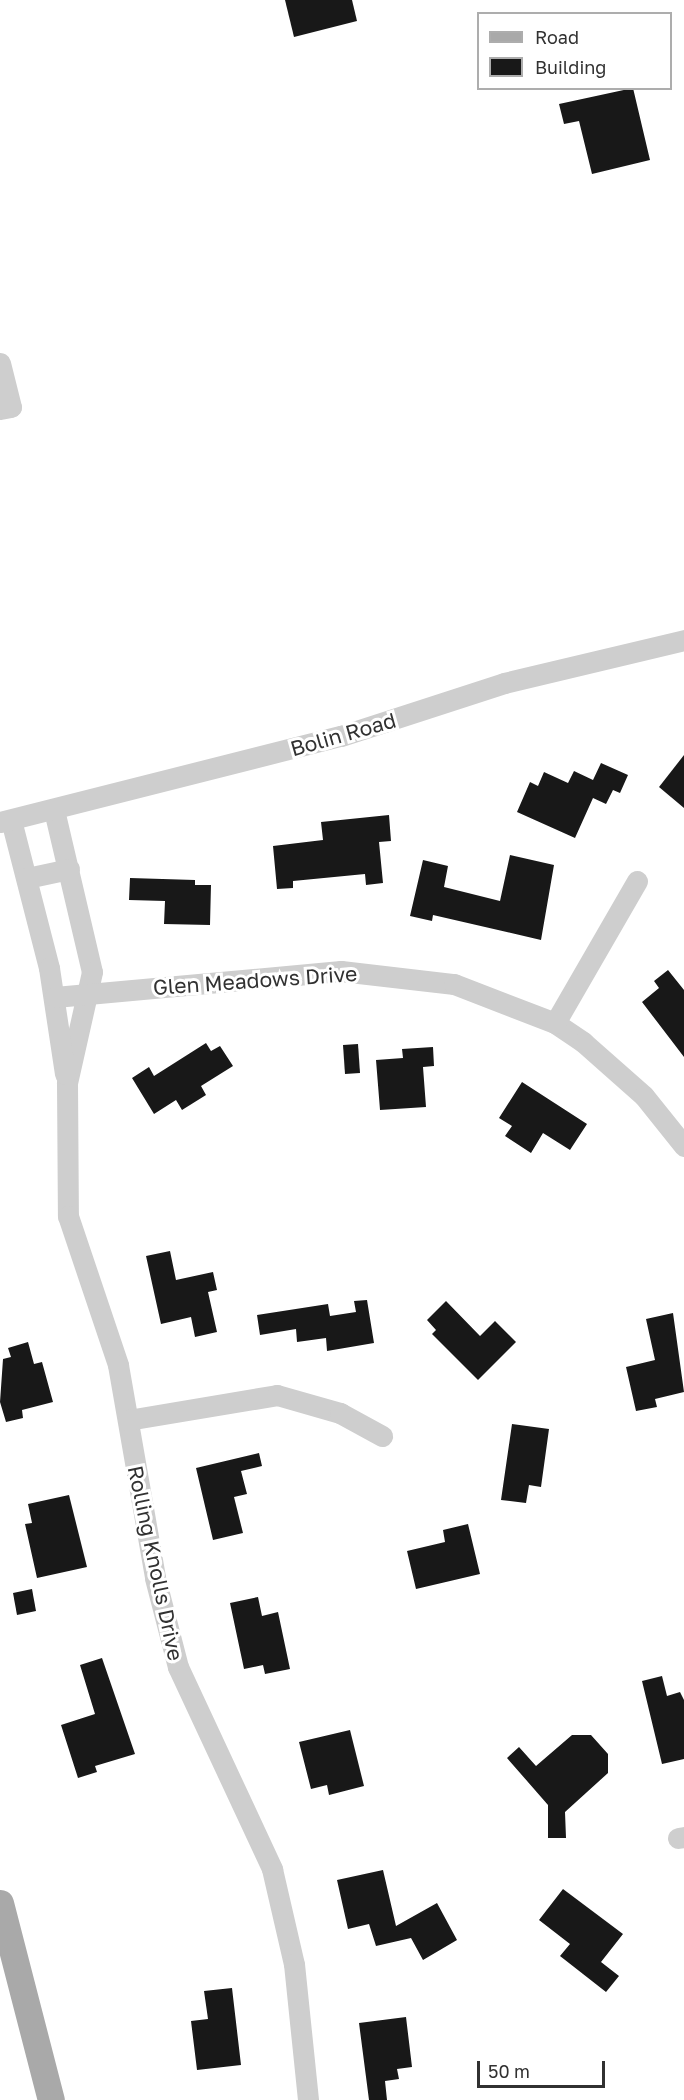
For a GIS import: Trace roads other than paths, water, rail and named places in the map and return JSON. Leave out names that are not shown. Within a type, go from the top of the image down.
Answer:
[{"type":"main road","points":[[0,1903],[51,2100]]},
{"type":"street","points":[[0,363],[11,407],[0,409]]},
{"type":"street","name":"Bolin Road","points":[[5,821],[351,734],[504,682],[684,640]]},
{"type":"street","name":"Rolling Knolls Drive","points":[[54,810],[92,972],[67,1083]]},
{"type":"street","name":"Rolling Knolls Drive","points":[[5,821],[27,878],[55,997],[67,1083],[68,1216],[106,1325],[128,1420],[155,1578],[177,1667],[247,1809],[281,1901],[294,1964],[308,2100]]},
{"type":"street","points":[[27,878],[69,869]]},
{"type":"street","points":[[555,1023],[637,881]]},
{"type":"street","name":"Glen Meadows Drive","points":[[55,997],[279,974],[373,973],[454,984],[555,1023],[623,1076],[684,1146]]},
{"type":"street","points":[[128,1420],[277,1395],[340,1413],[382,1436]]}]
